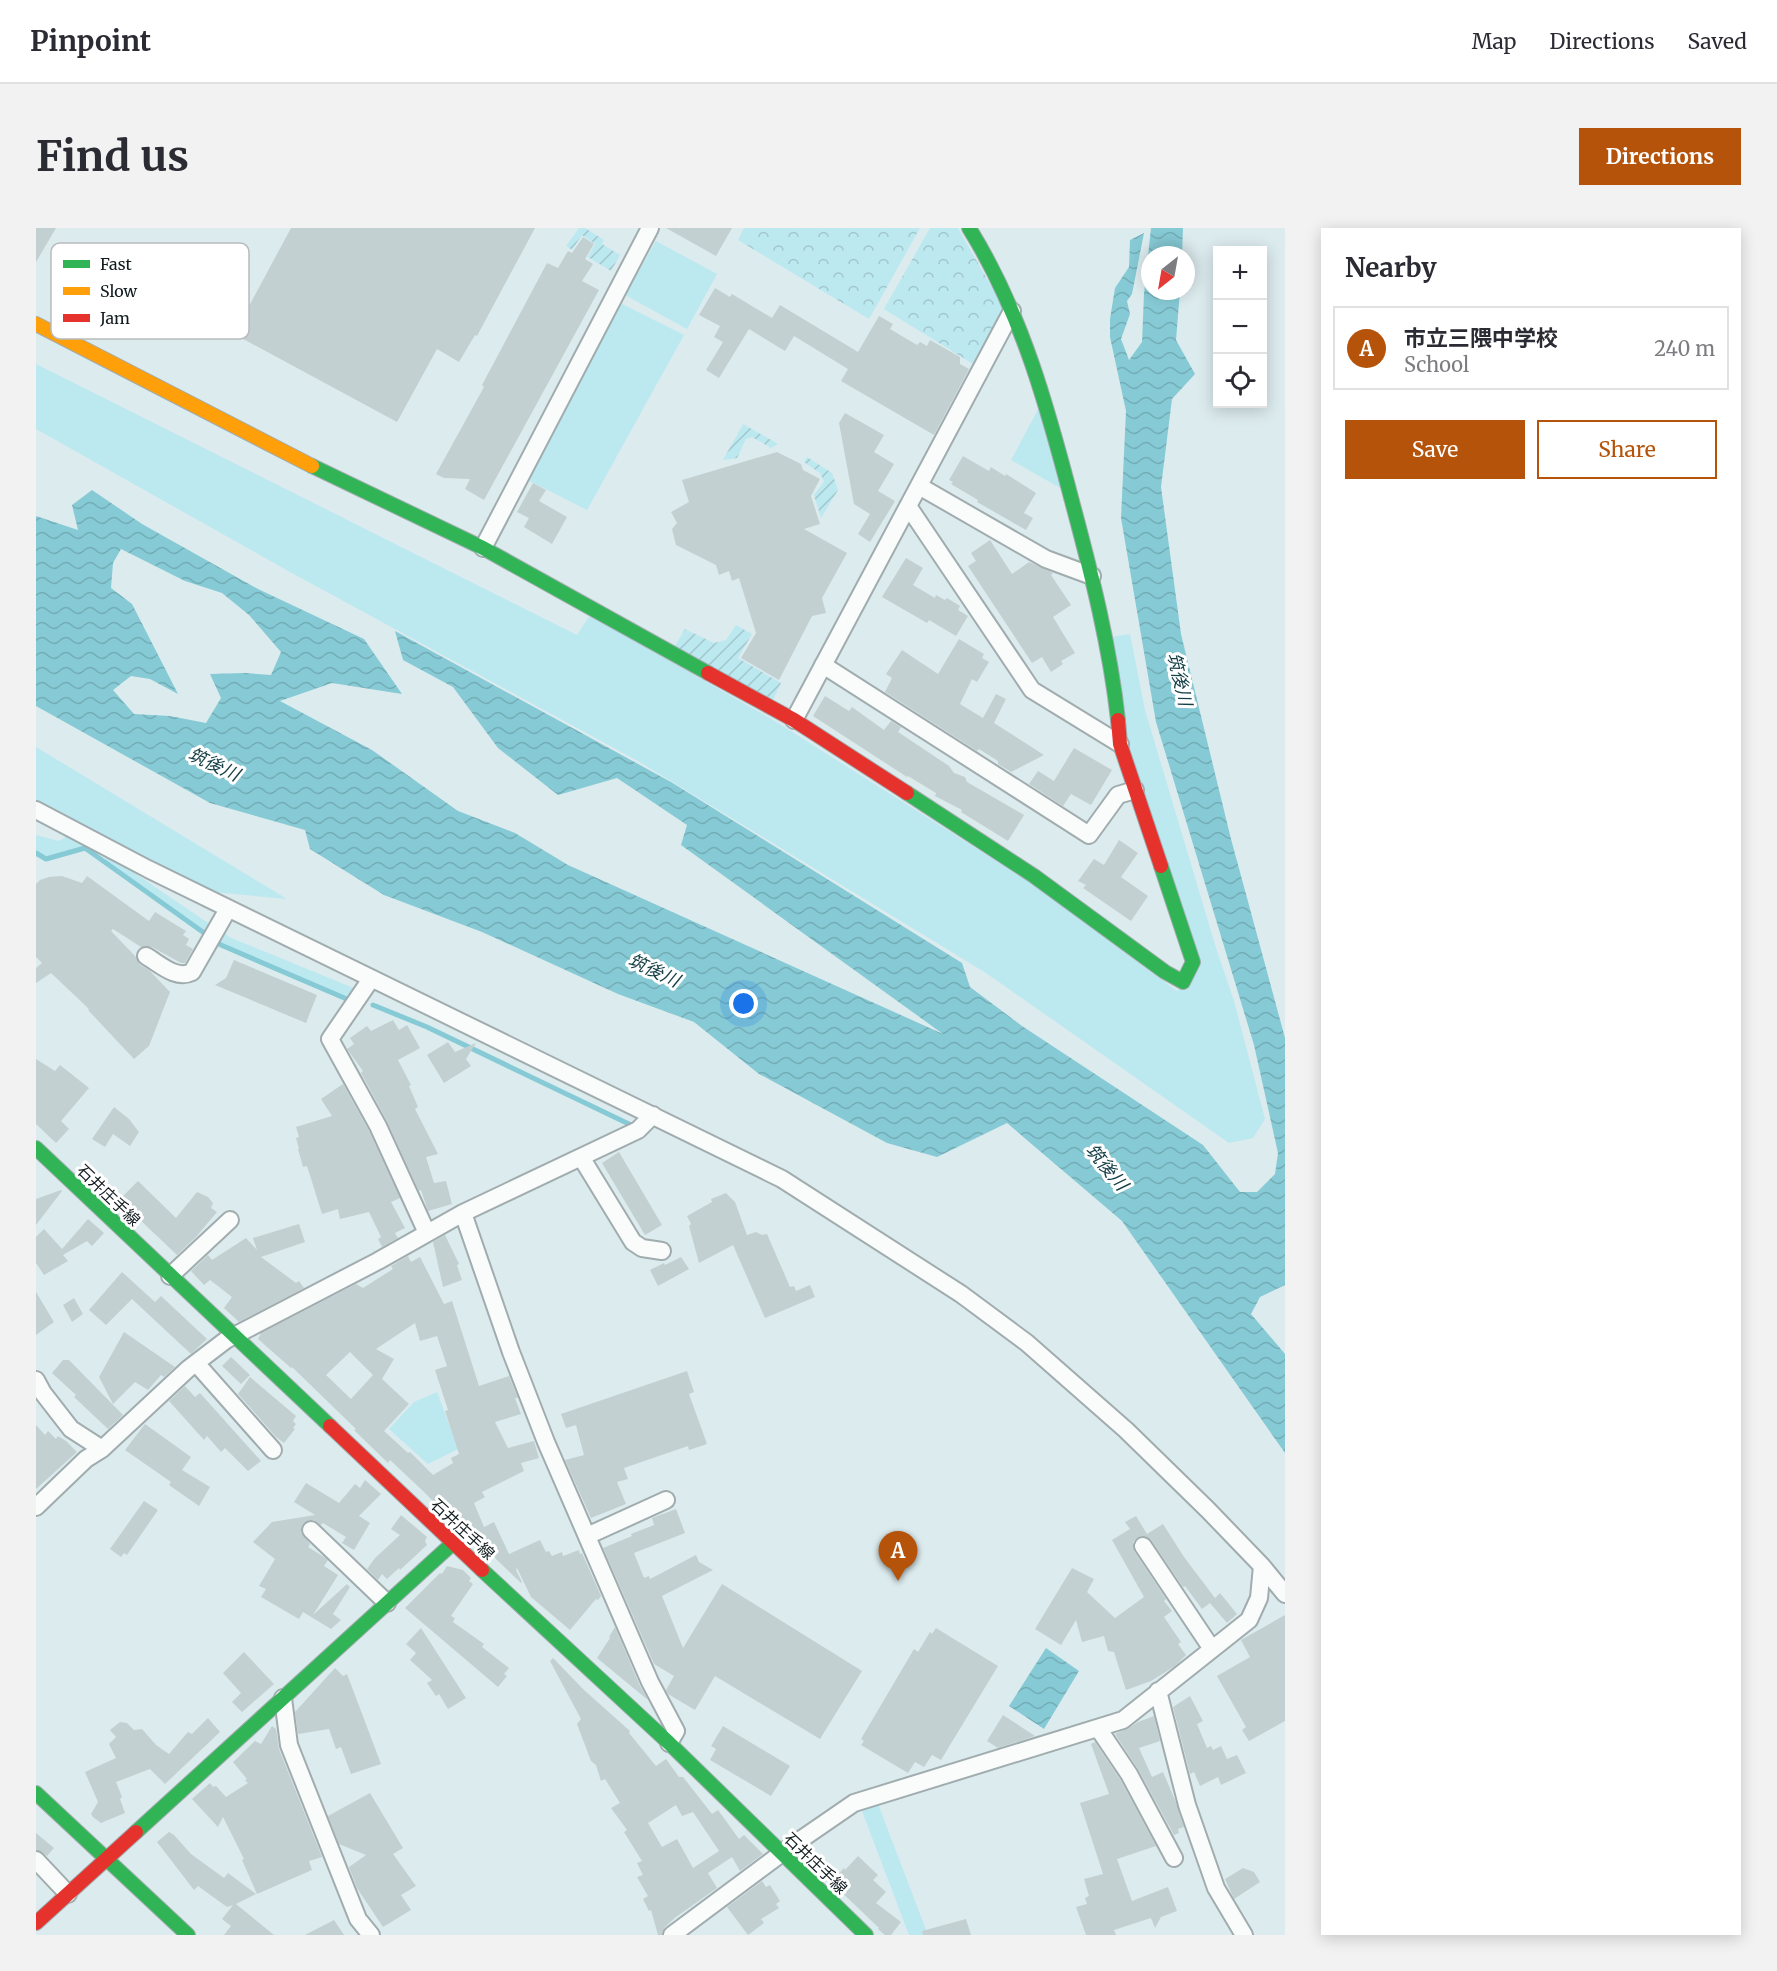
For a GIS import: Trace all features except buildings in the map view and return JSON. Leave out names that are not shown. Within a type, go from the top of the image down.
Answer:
[{"type":"street","points":[[483,548],[650,228]]},
{"type":"street","points":[[65,339],[268,445],[483,548],[794,720],[1034,876],[1183,982],[1193,962],[1120,744],[1117,707],[1092,576],[1048,412],[1012,311],[980,245],[969,228]]},
{"type":"street","points":[[794,720],[1012,311]]},
{"type":"street","points":[[36,324],[51,332]]},
{"type":"street","points":[[919,486],[1046,559],[1092,576]]},
{"type":"street","points":[[908,506],[1032,690],[1120,744]]},
{"type":"street","points":[[824,665],[1089,835],[1118,795],[1135,790]]},
{"type":"street","points":[[36,810],[147,869],[782,1179],[961,1294],[1027,1343],[1126,1430],[1262,1566],[1285,1594]]},
{"type":"street","points":[[146,956],[176,975],[192,972],[228,909]]},
{"type":"street","points":[[371,979],[330,1039],[378,1126],[428,1233]]},
{"type":"street","points":[[36,1507],[86,1458],[102,1449],[195,1363],[234,1336],[378,1262],[463,1213],[638,1130],[653,1115]]},
{"type":"street","name":"石井庄手線","points":[[36,1148],[453,1543],[669,1743],[866,1935]]},
{"type":"street","points":[[581,1157],[633,1242],[642,1248],[662,1251]]},
{"type":"street","points":[[463,1213],[511,1352],[546,1442],[650,1682],[676,1731],[669,1743]]},
{"type":"street","points":[[170,1276],[230,1220]]},
{"type":"street","points":[[195,1363],[273,1450]]},
{"type":"street","points":[[36,1380],[42,1393],[70,1429],[102,1449]]},
{"type":"street","points":[[586,1536],[666,1500]]},
{"type":"street","points":[[311,1530],[387,1603]]},
{"type":"street","points":[[36,1923],[453,1543]]},
{"type":"street","points":[[1143,1546],[1212,1649]]},
{"type":"street","points":[[672,1935],[854,1803],[1123,1720],[1249,1620],[1259,1598],[1262,1566]]},
{"type":"street","points":[[1158,1691],[1187,1805],[1216,1888],[1244,1935]]},
{"type":"street","points":[[283,1698],[289,1745],[358,1919],[370,1935]]},
{"type":"street","points":[[1098,1728],[1129,1774],[1174,1858]]},
{"type":"street","points":[[36,1794],[188,1935]]},
{"type":"street","points":[[36,1860],[68,1894]]},
{"type":"green space","points":[[579,228],[585,228],[604,240],[602,244],[620,255],[611,271],[588,257],[595,244],[582,235],[572,250],[566,246]]},
{"type":"green space","points":[[744,228],[920,228],[869,319],[738,240]]},
{"type":"green space","points":[[930,228],[958,228],[1004,309],[973,364],[884,309]]},
{"type":"green space","points":[[656,241],[717,274],[687,329],[625,295]]},
{"type":"green space","points":[[616,301],[684,335],[587,510],[524,478]]},
{"type":"green space","points":[[36,364],[577,635],[590,615],[778,723],[1028,881],[1177,991],[1200,966],[1125,738],[1110,637],[1130,634],[1145,710],[1234,1001],[1265,1119],[1253,1138],[1229,1143],[986,973],[638,761],[290,572],[36,429]]},
{"type":"green space","points":[[1041,404],[1062,489],[1011,460]]},
{"type":"green space","points":[[743,424],[778,444],[771,448],[752,437],[746,439],[737,458],[723,460]]},
{"type":"green space","points":[[807,457],[832,473],[838,490],[821,518],[814,495],[824,482],[820,473],[804,462]]},
{"type":"green space","points":[[736,625],[752,634],[738,658],[781,683],[772,702],[673,649],[685,629],[714,643],[726,640]]},
{"type":"green space","points":[[36,747],[287,899],[213,892],[36,803]]},
{"type":"green space","points":[[71,834],[98,847],[94,851],[84,846],[46,857],[36,852],[36,835],[59,841]]},
{"type":"green space","points":[[108,855],[211,925],[206,933],[105,861]]},
{"type":"green space","points":[[221,929],[229,937],[356,989],[350,999],[221,944],[216,939]]},
{"type":"green space","points":[[437,1392],[458,1449],[428,1464],[389,1429],[414,1402]]},
{"type":"green space","points":[[878,1804],[928,1935],[909,1935],[862,1811]]},
{"type":"water","points":[[1151,228],[1183,228],[1182,246],[1149,246]]},
{"type":"water","name":"筑後川","points":[[1144,233],[1132,294],[1127,301],[1130,314],[1121,339],[1129,360],[1142,342],[1144,300],[1179,300],[1176,340],[1195,374],[1172,399],[1161,487],[1181,634],[1231,839],[1285,1038],[1285,1285],[1260,1297],[1251,1314],[1285,1354],[1285,1453],[1122,1221],[1007,1123],[937,1157],[887,1143],[759,1074],[694,1022],[618,994],[482,932],[384,895],[310,849],[305,830],[210,803],[36,706],[36,516],[78,530],[72,505],[92,490],[142,524],[258,589],[364,639],[402,694],[332,683],[280,701],[372,750],[458,811],[515,833],[568,865],[943,1034],[681,845],[687,825],[617,778],[558,795],[498,748],[453,687],[403,660],[395,631],[671,782],[962,963],[970,987],[1022,1026],[1203,1145],[1240,1192],[1257,1192],[1275,1174],[1278,1153],[1254,1045],[1156,722],[1121,518],[1126,411],[1110,337],[1110,319],[1115,288],[1129,267],[1130,240]],"holes":[[[121,549],[185,581],[222,593],[249,615],[281,652],[271,675],[210,674],[221,698],[206,723],[170,716],[134,714],[113,690],[131,676],[150,679],[178,694],[132,604],[111,588],[113,563]]]},
{"type":"water","points":[[1046,1648],[1079,1671],[1044,1729],[1009,1706]]},
{"type":"waterway","points":[[36,853],[46,859],[85,848],[221,945],[349,1000]]},
{"type":"waterway","points":[[373,1005],[427,1027],[631,1125]]},
{"type":"traffic: fast","points":[[969,228],[988,260],[1019,328],[1043,398],[1064,469],[1093,585],[1105,639],[1118,720]]},
{"type":"traffic: fast","points":[[312,466],[483,548],[708,673]]},
{"type":"traffic: fast","points":[[907,793],[1034,876],[1165,972],[1183,982],[1193,962],[1161,866]]},
{"type":"traffic: fast","points":[[36,1148],[330,1426]]},
{"type":"traffic: fast","points":[[136,1832],[453,1543]]},
{"type":"traffic: fast","points":[[482,1570],[669,1743],[866,1935]]},
{"type":"traffic: fast","points":[[36,1793],[188,1935]]},
{"type":"traffic: slow","points":[[36,324],[51,332]]},
{"type":"traffic: slow","points":[[65,339],[312,466]]},
{"type":"traffic: jam","points":[[708,673],[794,720],[907,793]]},
{"type":"traffic: jam","points":[[1118,720],[1120,744],[1161,866]]},
{"type":"traffic: jam","points":[[330,1426],[482,1570]]},
{"type":"traffic: jam","points":[[36,1923],[136,1832]]},
{"type":"place","name":"市立三隈中学校","points":[[898,1581]]}]
